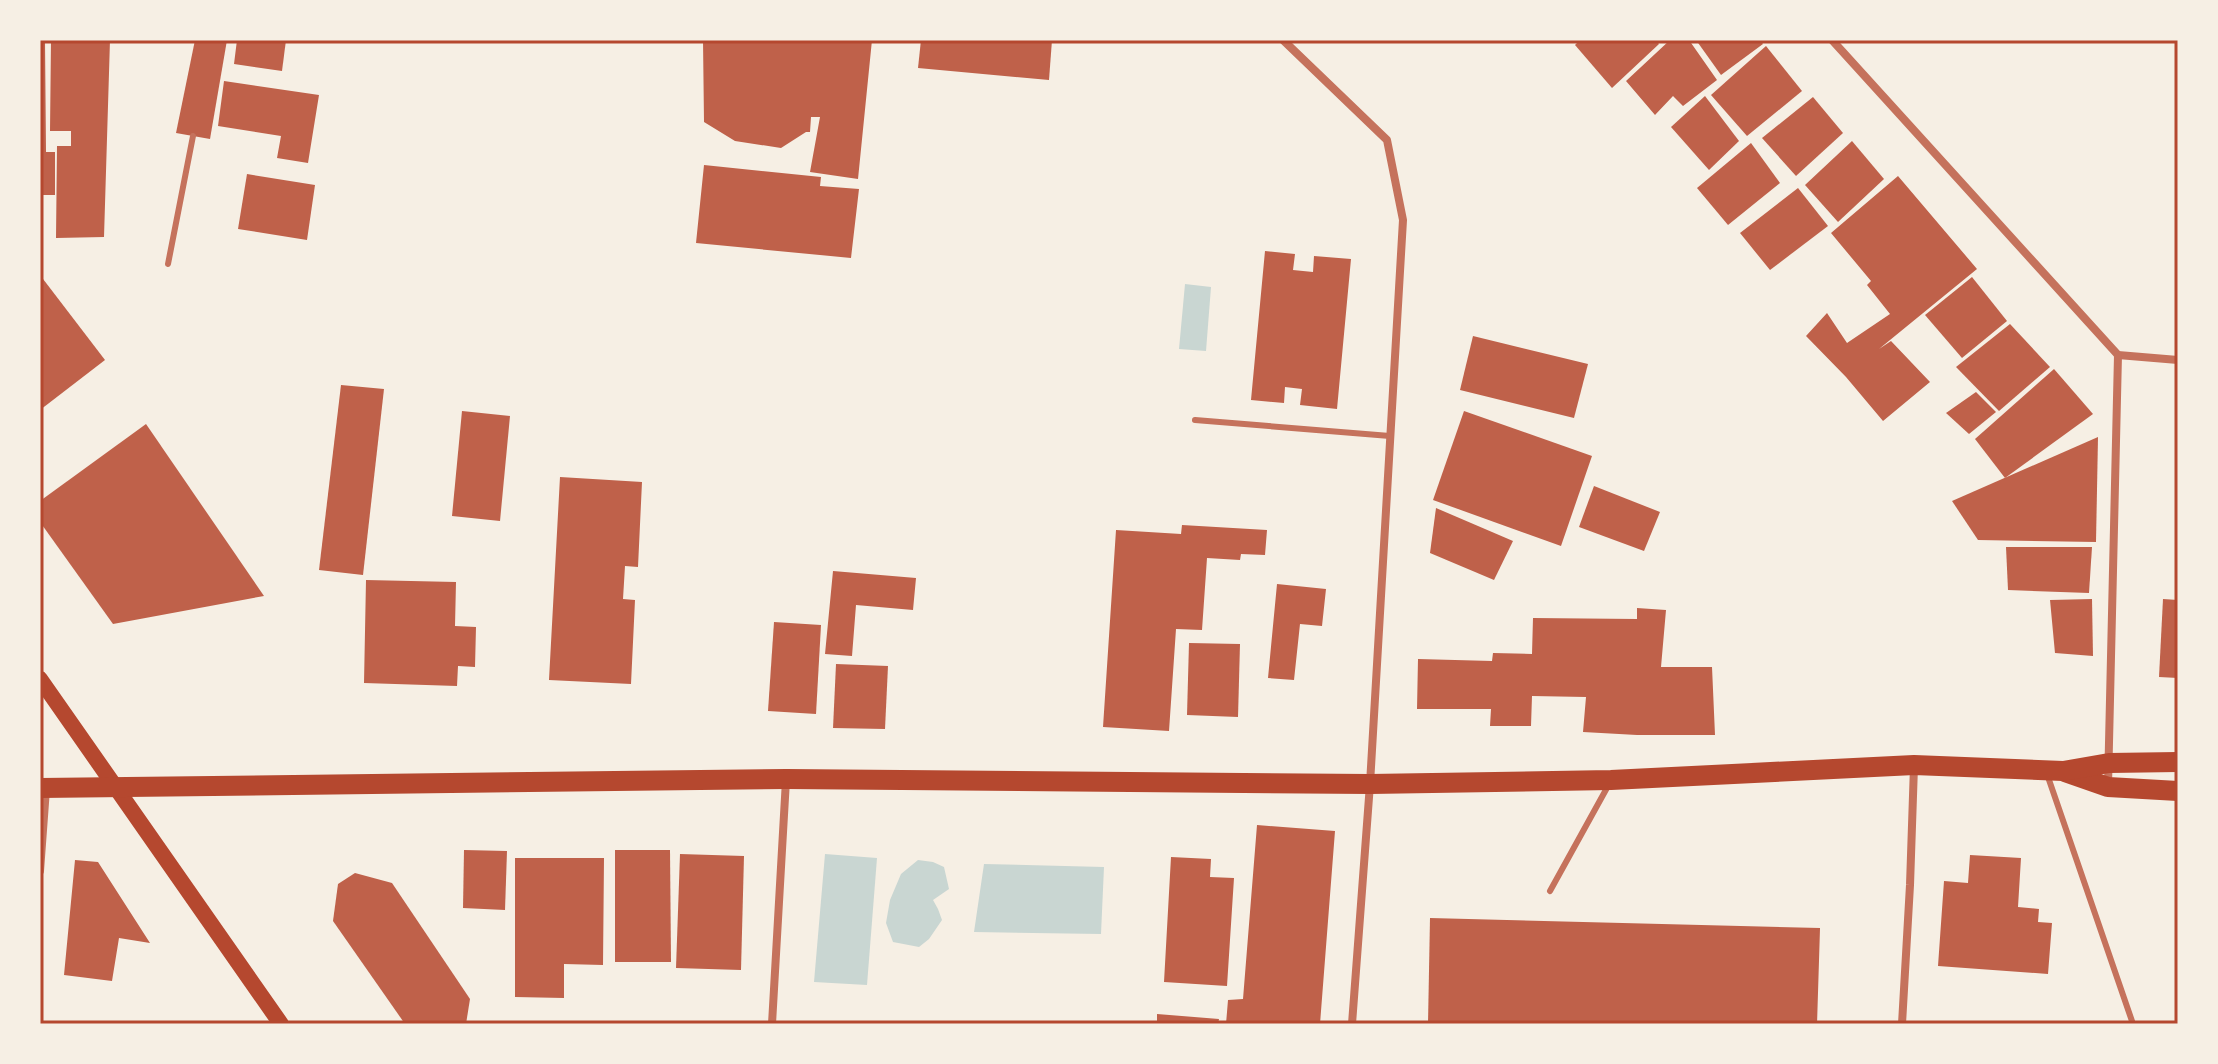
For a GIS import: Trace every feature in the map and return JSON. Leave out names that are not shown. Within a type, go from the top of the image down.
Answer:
[{"type":"main road","points":[[40,679],[281,1024]]},
{"type":"main road","points":[[43,788],[786,779],[1370,784],[1611,780],[1914,765],[2055,771],[2109,763],[2178,762]]},
{"type":"main road","points":[[2055,771],[2108,787],[2178,791]]},
{"type":"street","points":[[1283,40],[1387,140],[1403,220],[1370,784],[1352,1024]]},
{"type":"street","points":[[1832,40],[2118,355],[2178,360]]},
{"type":"street","points":[[2108,787],[2118,355]]},
{"type":"street","points":[[1902,1024],[1914,765]]},
{"type":"street","points":[[772,1024],[786,779]]},
{"type":"street","points":[[40,871],[43,788]]},
{"type":"lane","points":[[168,264],[193,136]]},
{"type":"lane","points":[[1195,420],[1390,436]]},
{"type":"lane","points":[[2055,771],[2133,1024]]},
{"type":"lane","points":[[1550,891],[1611,780]]},
{"type":"shaded area","points":[[1185,284],[1211,287],[1206,351],[1179,349]]},
{"type":"shaded area","points":[[825,854],[877,858],[867,985],[814,982]]},
{"type":"shaded area","points":[[918,860],[944,867],[949,889],[933,900],[942,920],[929,939],[919,947],[893,942],[886,923],[890,900],[901,874]]},
{"type":"shaded area","points":[[984,864],[1104,867],[1101,934],[974,932]]},
{"type":"building","points":[[40,40],[45,40],[46,152],[55,152],[55,195],[40,195]]},
{"type":"building","points":[[51,40],[110,40],[104,237],[56,238],[57,146],[71,146],[71,131],[50,131]]},
{"type":"building","points":[[195,40],[227,40],[210,139],[176,133]]},
{"type":"building","points":[[237,40],[286,40],[282,71],[234,64]]},
{"type":"building","points":[[703,40],[872,40],[858,179],[810,172],[820,117],[811,117],[810,132],[781,148],[735,141],[704,122]]},
{"type":"building","points":[[921,40],[1052,40],[1049,80],[918,68]]},
{"type":"building","points":[[1580,40],[1656,40],[1659,44],[1612,88],[1575,45]]},
{"type":"building","points":[[1670,40],[1689,40],[1717,80],[1683,106],[1673,96],[1655,115],[1626,81]]},
{"type":"building","points":[[1696,40],[1760,40],[1763,44],[1721,75]]},
{"type":"building","points":[[1766,46],[1802,91],[1747,136],[1711,95]]},
{"type":"building","points":[[224,81],[319,95],[308,163],[277,158],[281,136],[218,126]]},
{"type":"building","points":[[1705,96],[1739,141],[1709,170],[1671,127]]},
{"type":"building","points":[[1813,97],[1843,133],[1796,176],[1762,138]]},
{"type":"building","points":[[1852,141],[1884,179],[1838,222],[1805,185]]},
{"type":"building","points":[[1751,143],[1780,183],[1728,225],[1697,188]]},
{"type":"building","points":[[704,165],[821,177],[820,186],[859,189],[851,258],[696,243]]},
{"type":"building","points":[[247,174],[315,185],[307,240],[238,229]]},
{"type":"building","points":[[1898,176],[1977,269],[1879,349],[1891,341],[1930,382],[1883,421],[1806,336],[1827,313],[1847,343],[1890,314],[1867,285],[1871,281],[1831,233]]},
{"type":"building","points":[[1798,188],[1828,226],[1770,270],[1740,233]]},
{"type":"building","points":[[1265,251],[1295,254],[1293,270],[1313,272],[1314,256],[1351,259],[1337,409],[1300,405],[1302,389],[1285,387],[1284,403],[1251,400]]},
{"type":"building","points":[[40,275],[105,360],[40,410]]},
{"type":"building","points":[[1972,277],[2007,321],[1962,358],[1925,315]]},
{"type":"building","points":[[2010,324],[2050,367],[1999,411],[1956,367]]},
{"type":"building","points":[[1473,336],[1588,364],[1574,418],[1460,390]]},
{"type":"building","points":[[2054,369],[2093,414],[2005,478],[1975,439]]},
{"type":"building","points":[[341,385],[384,389],[363,575],[319,570]]},
{"type":"building","points":[[1976,392],[1996,412],[1969,434],[1946,413]]},
{"type":"building","points":[[462,411],[510,416],[500,521],[452,516]]},
{"type":"building","points":[[1464,411],[1592,456],[1561,546],[1433,500]]},
{"type":"building","points":[[146,424],[264,596],[113,624],[40,522],[40,501]]},
{"type":"building","points":[[2098,437],[2096,542],[1978,540],[1952,501]]},
{"type":"building","points":[[560,477],[642,482],[638,567],[625,566],[623,599],[635,600],[631,684],[549,680]]},
{"type":"building","points":[[1594,486],[1660,512],[1644,551],[1579,527]]},
{"type":"building","points":[[1436,508],[1513,541],[1494,580],[1430,553]]},
{"type":"building","points":[[1182,525],[1267,530],[1265,555],[1241,554],[1240,560],[1207,558],[1202,630],[1176,629],[1169,731],[1103,727],[1116,530],[1181,534]]},
{"type":"building","points":[[2006,547],[2092,547],[2089,593],[2008,590]]},
{"type":"building","points":[[833,571],[916,578],[913,610],[856,605],[852,656],[825,654]]},
{"type":"building","points":[[366,580],[456,582],[455,626],[476,627],[475,667],[458,666],[457,686],[364,683]]},
{"type":"building","points":[[1277,584],[1326,589],[1322,626],[1300,624],[1294,680],[1268,678]]},
{"type":"building","points":[[2092,599],[2093,656],[2055,653],[2050,600]]},
{"type":"building","points":[[2163,599],[2178,600],[2178,678],[2159,677]]},
{"type":"building","points":[[1637,608],[1666,610],[1661,667],[1712,667],[1715,735],[1583,732],[1586,697],[1532,696],[1531,726],[1490,726],[1491,709],[1417,709],[1418,659],[1492,661],[1493,653],[1532,654],[1533,618],[1637,619]]},
{"type":"building","points":[[774,622],[821,625],[816,714],[768,711]]},
{"type":"building","points":[[1189,643],[1240,644],[1238,717],[1187,715]]},
{"type":"building","points":[[836,664],[888,666],[885,729],[833,728]]},
{"type":"building","points":[[1257,825],[1335,831],[1320,1024],[1226,1024],[1228,1000],[1243,999]]},
{"type":"building","points":[[464,850],[507,851],[505,910],[463,908]]},
{"type":"building","points":[[615,850],[670,850],[671,962],[615,962]]},
{"type":"building","points":[[680,854],[744,856],[741,970],[676,968]]},
{"type":"building","points":[[1970,855],[2021,858],[2018,907],[2039,909],[2038,922],[2052,923],[2048,974],[1938,966],[1944,881],[1968,883]]},
{"type":"building","points":[[1171,857],[1211,859],[1210,877],[1234,878],[1227,986],[1164,982]]},
{"type":"building","points":[[515,858],[604,858],[603,965],[564,964],[564,998],[515,997]]},
{"type":"building","points":[[75,860],[98,862],[150,943],[119,938],[112,981],[64,975]]},
{"type":"building","points":[[355,873],[392,883],[470,999],[466,1024],[405,1024],[333,921],[338,884]]},
{"type":"building","points":[[1430,918],[1820,928],[1817,1024],[1428,1024]]},
{"type":"building","points":[[1157,1014],[1219,1019],[1218,1024],[1157,1024]]}]
